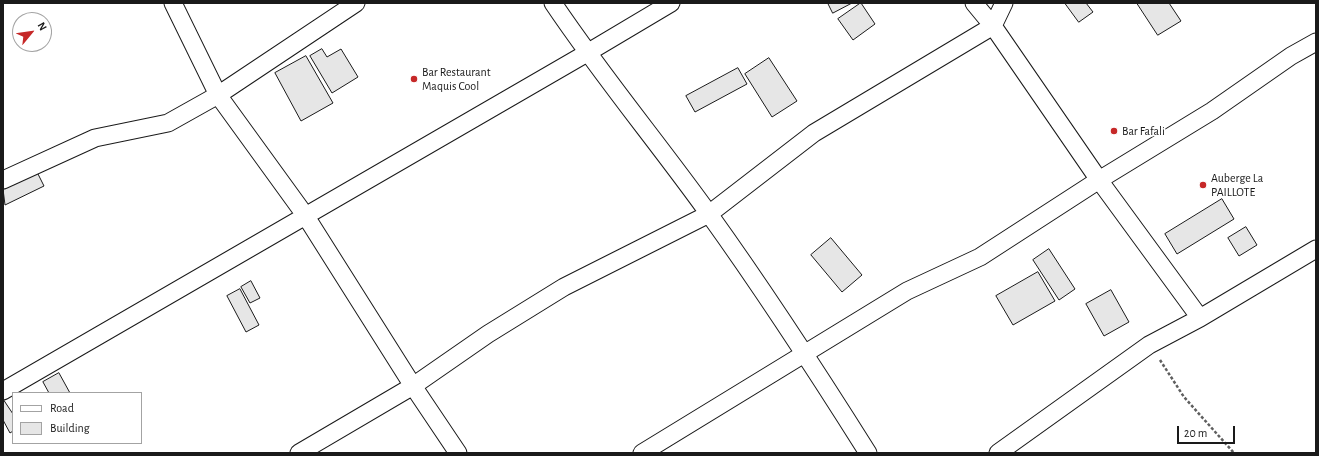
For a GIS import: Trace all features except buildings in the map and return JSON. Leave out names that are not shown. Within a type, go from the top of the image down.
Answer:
[{"type":"street","points":[[173,3],[218,96],[305,215],[413,386],[458,453]]},
{"type":"street","points":[[3,180],[96,138],[168,123],[218,96],[356,3]]},
{"type":"street","points":[[553,3],[587,53],[709,214],[806,354],[868,453]]},
{"type":"street","points":[[3,391],[671,3]]},
{"type":"street","points":[[974,3],[993,26],[1099,180],[1200,318]]},
{"type":"street","points":[[298,453],[413,386],[488,334],[564,287],[709,214],[814,133],[993,26],[1004,3]]},
{"type":"street","points":[[642,453],[907,291],[980,257],[1099,180],[1212,111],[1291,56],[1316,42]]},
{"type":"street","points":[[998,453],[1149,345],[1200,318],[1316,249]]},
{"type":"path","points":[[1149,345],[1184,397],[1234,453]]},
{"type":"place","name":"Bar Restaurant Maquis Cool","points":[[414,79]]},
{"type":"place","name":"Bar Fafali","points":[[1114,131]]},
{"type":"place","name":"Auberge La PAILLOTE","points":[[1203,185]]}]
